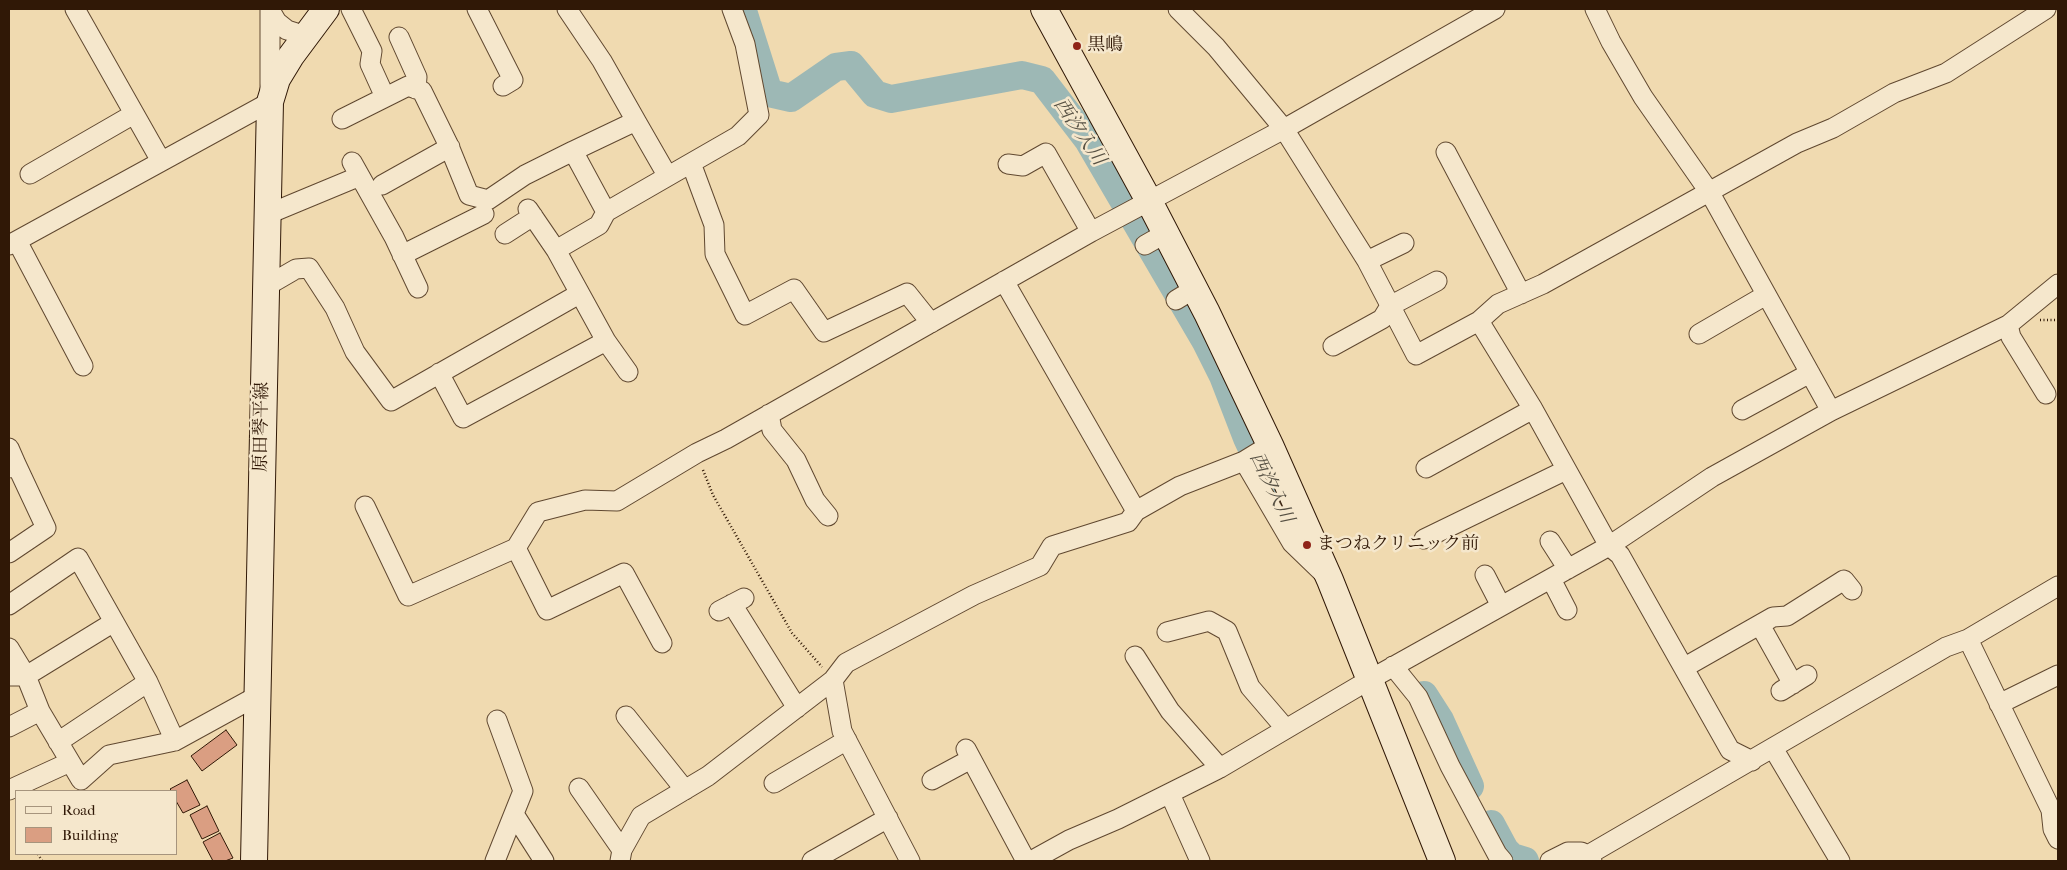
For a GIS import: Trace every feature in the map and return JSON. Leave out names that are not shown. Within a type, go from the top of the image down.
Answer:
[{"type":"street","points":[[75,9],[161,161]]},
{"type":"street","name":"原田琴平線","points":[[254,861],[266,215],[270,102],[277,79],[326,9]]},
{"type":"street","points":[[351,9],[372,52],[370,64],[385,98]]},
{"type":"street","points":[[477,9],[514,80]]},
{"type":"street","points":[[568,9],[602,61],[667,175]]},
{"type":"street","points":[[556,250],[599,225],[606,212],[667,175],[738,136],[759,115],[745,44],[732,9]]},
{"type":"street","points":[[1044,9],[1136,207],[1214,348],[1256,453],[1330,580],[1442,861]]},
{"type":"street","points":[[1178,9],[1216,47],[1284,129],[1367,261],[1416,355],[1479,321],[1498,304],[1543,284],[1797,143],[1833,128],[1894,93],[1946,72],[2046,9]]},
{"type":"street","points":[[365,506],[408,596],[516,548],[538,512],[585,500],[616,501],[696,453],[726,439],[1136,207],[1284,129],[1495,9]]},
{"type":"street","points":[[1595,9],[1611,42],[1643,98],[1710,193],[1831,411]]},
{"type":"street","points":[[270,10],[277,22],[287,30],[306,36]]},
{"type":"street","points":[[83,366],[13,243],[270,102],[270,10]]},
{"type":"street","points":[[399,37],[417,78],[416,89]]},
{"type":"street","points":[[342,118],[408,86],[422,92],[450,147],[469,195],[488,200],[525,175],[636,121]]},
{"type":"street","points":[[30,174],[134,114]]},
{"type":"street","points":[[382,185],[450,147]]},
{"type":"street","points":[[573,151],[606,212]]},
{"type":"street","points":[[1446,152],[1464,204],[1521,294]]},
{"type":"street","points":[[1008,164],[1023,166],[1046,153],[1091,232]]},
{"type":"street","points":[[691,163],[714,225],[715,254],[745,315],[794,289],[824,332],[907,293],[931,323]]},
{"type":"street","points":[[266,215],[356,169],[418,288]]},
{"type":"street","points":[[505,234],[531,213],[556,250],[606,342],[628,372]]},
{"type":"street","points":[[402,256],[484,214]]},
{"type":"street","points":[[1367,261],[1404,243]]},
{"type":"street","points":[[265,287],[296,270],[309,268],[335,308],[355,352],[391,401],[579,294]]},
{"type":"street","points":[[1004,281],[1136,511]]},
{"type":"street","points":[[1333,346],[1382,319],[1390,306],[1437,281]]},
{"type":"street","points":[[1043,858],[1068,840],[1170,794],[1220,768],[1393,666],[1609,546],[1712,477],[1831,411],[2008,325],[2058,284]]},
{"type":"street","points":[[1699,334],[1766,295]]},
{"type":"street","points":[[1479,321],[1533,409],[1609,546],[1620,555],[1685,667],[1730,750],[1752,761]]},
{"type":"street","points":[[2008,325],[2011,337],[2046,394]]},
{"type":"street","points":[[439,373],[463,418],[606,342]]},
{"type":"street","points":[[1742,410],[1810,373]]},
{"type":"street","points":[[1426,468],[1533,409]]},
{"type":"street","points":[[770,414],[772,430],[796,460],[815,500],[828,516]]},
{"type":"street","points":[[621,856],[641,816],[708,776],[833,680],[846,663],[974,595],[1040,566],[1052,546],[1128,522],[1136,511],[1180,486],[1256,453]]},
{"type":"street","points":[[9,553],[46,528],[11,460]]},
{"type":"street","points":[[1424,539],[1566,470]]},
{"type":"street","points":[[1550,541],[1568,569]]},
{"type":"street","points":[[516,548],[547,610],[624,573],[662,643]]},
{"type":"street","points":[[9,605],[78,558],[148,682],[175,741]]},
{"type":"street","points":[[1485,575],[1501,606]]},
{"type":"street","points":[[1550,579],[1567,610]]},
{"type":"street","points":[[1685,667],[1773,617],[1787,616],[1844,580],[1852,590]]},
{"type":"street","points":[[1550,861],[1568,852],[1581,852],[1590,858],[1772,748],[1946,647],[1968,639],[2058,586]]},
{"type":"street","points":[[732,604],[797,708]]},
{"type":"street","points":[[1167,632],[1208,621],[1227,632],[1250,687],[1286,729]]},
{"type":"street","points":[[17,676],[114,622]]},
{"type":"street","points":[[1760,625],[1794,683]]},
{"type":"street","points":[[1968,639],[2051,810],[2053,829],[2058,839]]},
{"type":"street","points":[[9,648],[17,676],[81,780],[110,755],[175,741],[257,696]]},
{"type":"street","points":[[1134,656],[1170,711],[1220,768]]},
{"type":"street","points":[[1393,666],[1418,698],[1450,766],[1497,854],[1503,861]]},
{"type":"street","points":[[1999,704],[2058,675]]},
{"type":"street","points":[[833,680],[842,731],[910,861]]},
{"type":"street","points":[[58,742],[148,682]]},
{"type":"street","points":[[9,727],[40,711]]},
{"type":"street","points":[[626,716],[685,790]]},
{"type":"street","points":[[495,861],[523,791],[497,720]]},
{"type":"street","points":[[774,783],[847,740]]},
{"type":"street","points":[[1772,748],[1840,861]]},
{"type":"street","points":[[932,780],[969,754],[1026,861]]},
{"type":"street","points":[[9,790],[70,762]]},
{"type":"street","points":[[579,788],[621,856]]},
{"type":"street","points":[[1170,794],[1200,861]]},
{"type":"street","points":[[514,814],[544,861]]},
{"type":"street","points":[[812,861],[888,818]]},
{"type":"path","points":[[696,453],[713,495],[792,633],[833,680]]},
{"type":"building","points":[[226,730],[237,745],[202,771],[191,756]]},
{"type":"building","points":[[187,780],[200,805],[183,813],[178,804],[178,790],[170,789]]},
{"type":"building","points":[[207,806],[219,831],[202,839],[190,815]]},
{"type":"building","points":[[220,833],[233,858],[225,861],[213,861],[203,842]]},
{"type":"waterway","name":"西汐入川","points":[[740,9],[744,14],[769,93],[791,98],[836,67],[851,65],[875,94],[891,99],[1022,75],[1042,80],[1088,140],[1206,342],[1223,376],[1247,438],[1280,510]]},
{"type":"waterway","name":"西汐入川","points":[[1424,695],[1440,720],[1470,786]]},
{"type":"waterway","name":"西汐入川","points":[[1491,824],[1505,850],[1512,857],[1525,861]]},
{"type":"place","name":"黒嶋","points":[[1077,46]]},
{"type":"place","name":"まつねクリニック前","points":[[1307,545]]}]
